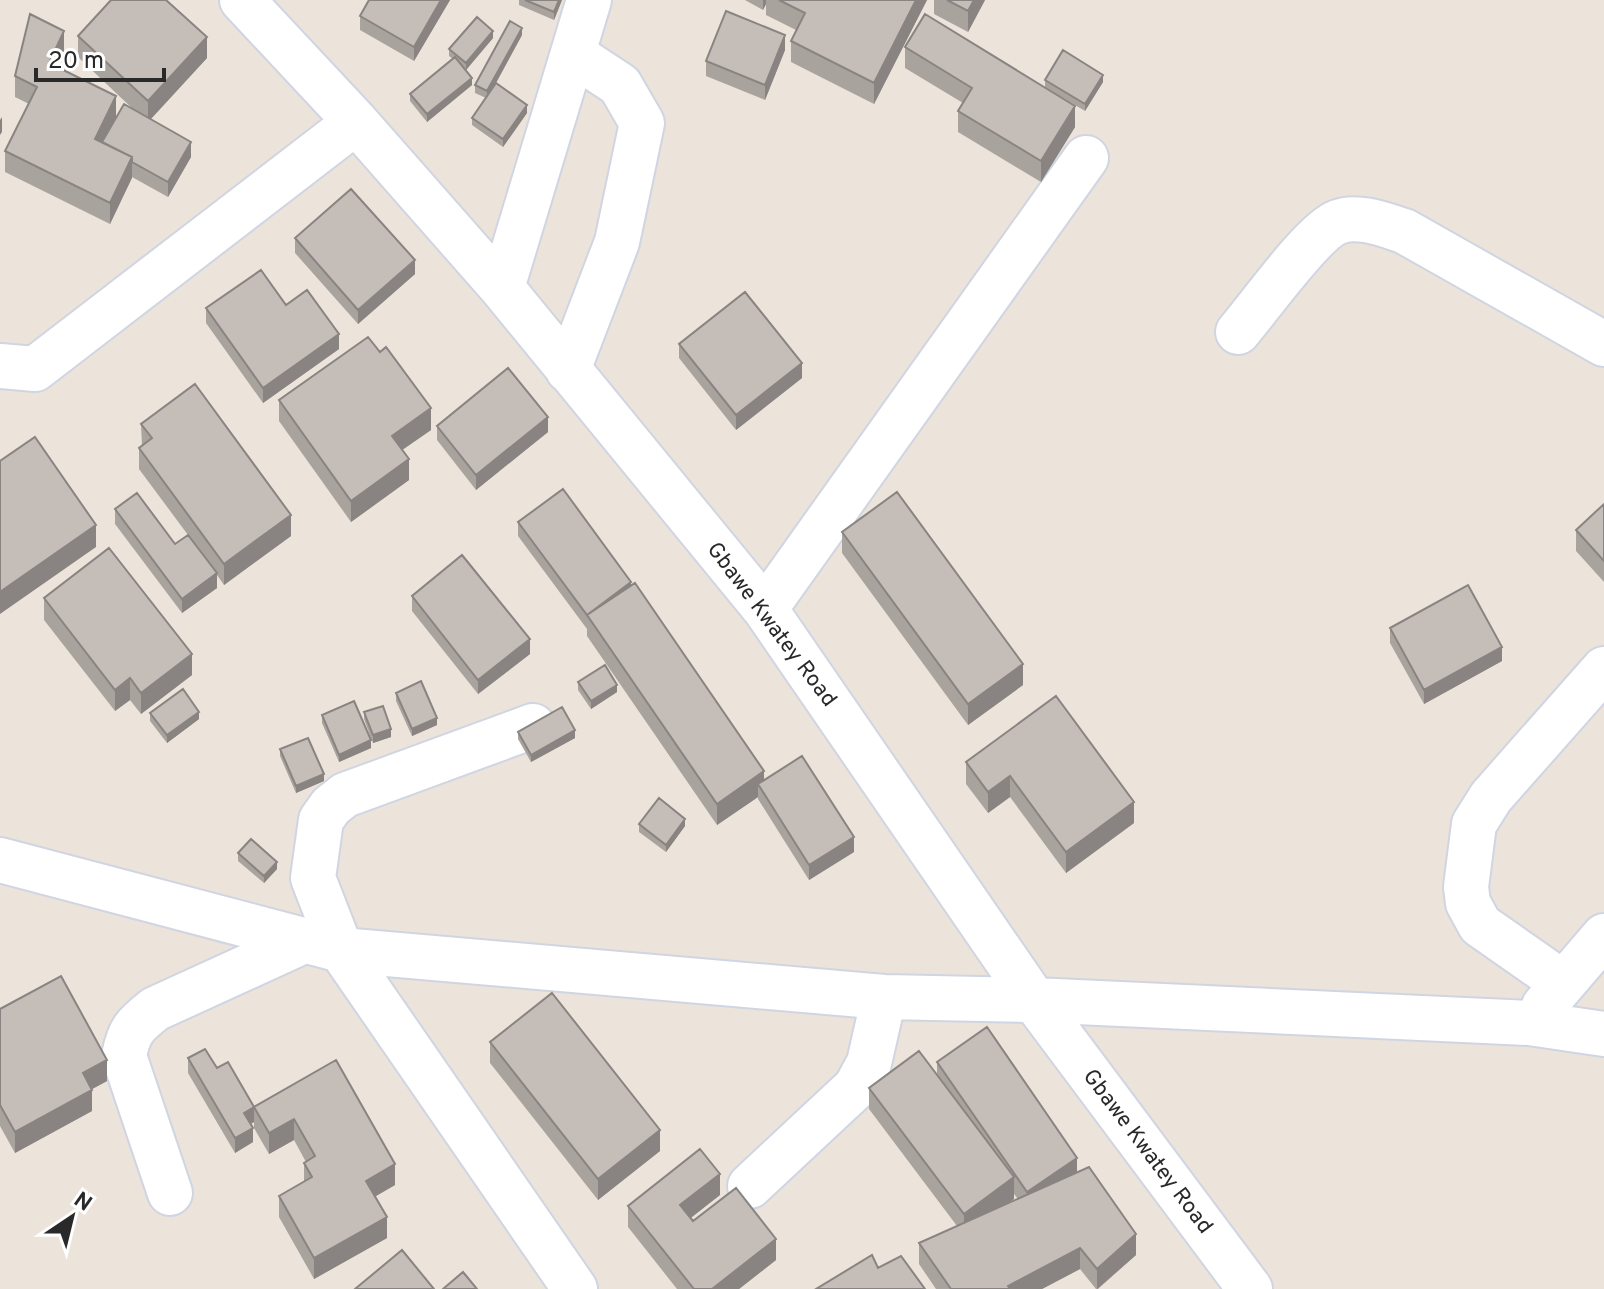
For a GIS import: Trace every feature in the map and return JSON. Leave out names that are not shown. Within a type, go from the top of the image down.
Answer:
[{"type":"street","name":"Gbawe Kwatey Road","points":[[242,0],[356,122],[502,288],[765,609],[1034,1000],[1250,1289]]},
{"type":"street","points":[[502,288],[589,0]]},
{"type":"street","points":[[568,370],[617,242],[642,123],[620,85],[573,54]]},
{"type":"street","points":[[0,366],[35,369],[356,122]]},
{"type":"street","points":[[765,609],[1086,158]]},
{"type":"street","points":[[1238,332],[1320,233],[1339,221],[1374,221],[1404,231],[1604,344]]},
{"type":"street","points":[[1563,983],[1480,925],[1468,903],[1466,887],[1474,824],[1491,797],[1604,669]]},
{"type":"street","points":[[533,726],[345,795],[331,806],[321,820],[313,878],[324,945],[575,1289]]},
{"type":"street","points":[[0,860],[324,945],[884,997],[1034,1000],[1529,1023],[1604,1034]]},
{"type":"street","points":[[1529,1023],[1604,936]]},
{"type":"street","points":[[170,1193],[124,1056],[128,1035],[155,1009],[324,945]]},
{"type":"street","points":[[750,1186],[856,1087],[869,1063],[884,997]]},
{"type":"building","points":[[111,0],[166,0],[207,37],[148,101],[78,36]]},
{"type":"building","points":[[369,0],[441,0],[414,47],[360,16]]},
{"type":"building","points":[[525,0],[559,0],[554,12]]},
{"type":"building","points":[[779,0],[916,0],[874,83],[791,41],[805,13]]},
{"type":"building","points":[[947,0],[974,0],[968,11]]},
{"type":"building","points":[[726,11],[785,35],[765,85],[706,61]]},
{"type":"building","points":[[30,14],[64,31],[49,63],[116,96],[95,139],[132,157],[110,203],[5,151],[37,87],[15,76]]},
{"type":"building","points":[[925,14],[1075,106],[1041,161],[958,111],[972,88],[905,47]]},
{"type":"building","points":[[477,17],[493,31],[466,63],[449,49]]},
{"type":"building","points":[[510,21],[522,28],[487,91],[475,85]]},
{"type":"building","points":[[1063,50],[1103,75],[1085,104],[1045,80]]},
{"type":"building","points":[[455,57],[472,78],[427,114],[410,94]]},
{"type":"building","points":[[496,83],[527,105],[503,139],[472,118]]},
{"type":"building","points":[[124,104],[191,142],[168,182],[132,162],[132,157],[102,142]]},
{"type":"building","points":[[351,189],[415,260],[358,310],[295,238]]},
{"type":"building","points":[[261,270],[286,305],[307,290],[339,334],[263,388],[206,308]]},
{"type":"building","points":[[745,292],[802,363],[736,415],[679,344]]},
{"type":"building","points":[[368,337],[380,352],[386,347],[431,408],[392,436],[409,459],[351,501],[279,400]]},
{"type":"building","points":[[508,368],[548,417],[476,475],[437,426]]},
{"type":"building","points":[[195,384],[291,515],[224,564],[139,448],[152,438],[141,424]]},
{"type":"building","points":[[35,437],[96,525],[0,592],[0,461]]},
{"type":"building","points":[[563,489],[631,582],[587,615],[518,522]]},
{"type":"building","points":[[897,492],[1023,664],[968,704],[842,532]]},
{"type":"building","points":[[137,493],[175,544],[188,535],[217,573],[182,599],[115,509]]},
{"type":"building","points":[[1604,504],[1604,561],[1576,530]]},
{"type":"building","points":[[109,548],[192,654],[141,693],[130,678],[115,690],[44,598]]},
{"type":"building","points":[[462,555],[530,639],[478,680],[412,596]]},
{"type":"building","points":[[635,583],[764,771],[717,804],[587,615]]},
{"type":"building","points":[[1468,585],[1502,647],[1424,690],[1390,628]]},
{"type":"building","points":[[605,665],[617,685],[591,701],[578,682]]},
{"type":"building","points":[[421,681],[437,718],[412,729],[396,693]]},
{"type":"building","points":[[183,689],[199,712],[167,735],[150,713]]},
{"type":"building","points":[[1056,696],[1134,802],[1066,852],[1010,776],[988,792],[966,762]]},
{"type":"building","points":[[354,701],[371,740],[339,755],[322,715]]},
{"type":"building","points":[[383,706],[391,729],[373,735],[364,712]]},
{"type":"building","points":[[562,707],[575,730],[531,755],[518,732]]},
{"type":"building","points":[[308,738],[324,774],[296,786],[280,749]]},
{"type":"building","points":[[802,756],[854,837],[809,865],[758,784]]},
{"type":"building","points":[[659,798],[685,819],[666,845],[639,824]]},
{"type":"building","points":[[251,839],[277,862],[264,876],[238,853]]},
{"type":"building","points":[[61,976],[107,1060],[83,1073],[92,1090],[15,1132],[0,1105],[0,1009]]},
{"type":"building","points":[[552,993],[660,1130],[598,1179],[490,1042]]},
{"type":"building","points":[[987,1027],[1077,1158],[1027,1192],[937,1062]]},
{"type":"building","points":[[205,1049],[217,1068],[228,1062],[254,1107],[244,1113],[253,1128],[235,1138],[188,1058]]},
{"type":"building","points":[[919,1051],[1014,1177],[964,1214],[869,1088]]},
{"type":"building","points":[[336,1060],[395,1164],[366,1181],[387,1217],[314,1258],[279,1196],[312,1177],[304,1163],[315,1156],[294,1119],[269,1133],[254,1107]]},
{"type":"building","points":[[700,1149],[720,1174],[680,1205],[693,1221],[736,1188],[776,1239],[712,1289],[694,1289],[628,1206]]},
{"type":"building","points":[[1089,1167],[1136,1234],[1097,1269],[1080,1248],[1008,1286],[1010,1289],[951,1289],[919,1243]]},
{"type":"building","points":[[402,1250],[434,1289],[355,1289]]},
{"type":"building","points":[[872,1255],[878,1268],[901,1256],[925,1289],[816,1289]]},
{"type":"building","points":[[463,1272],[477,1289],[443,1289]]}]
